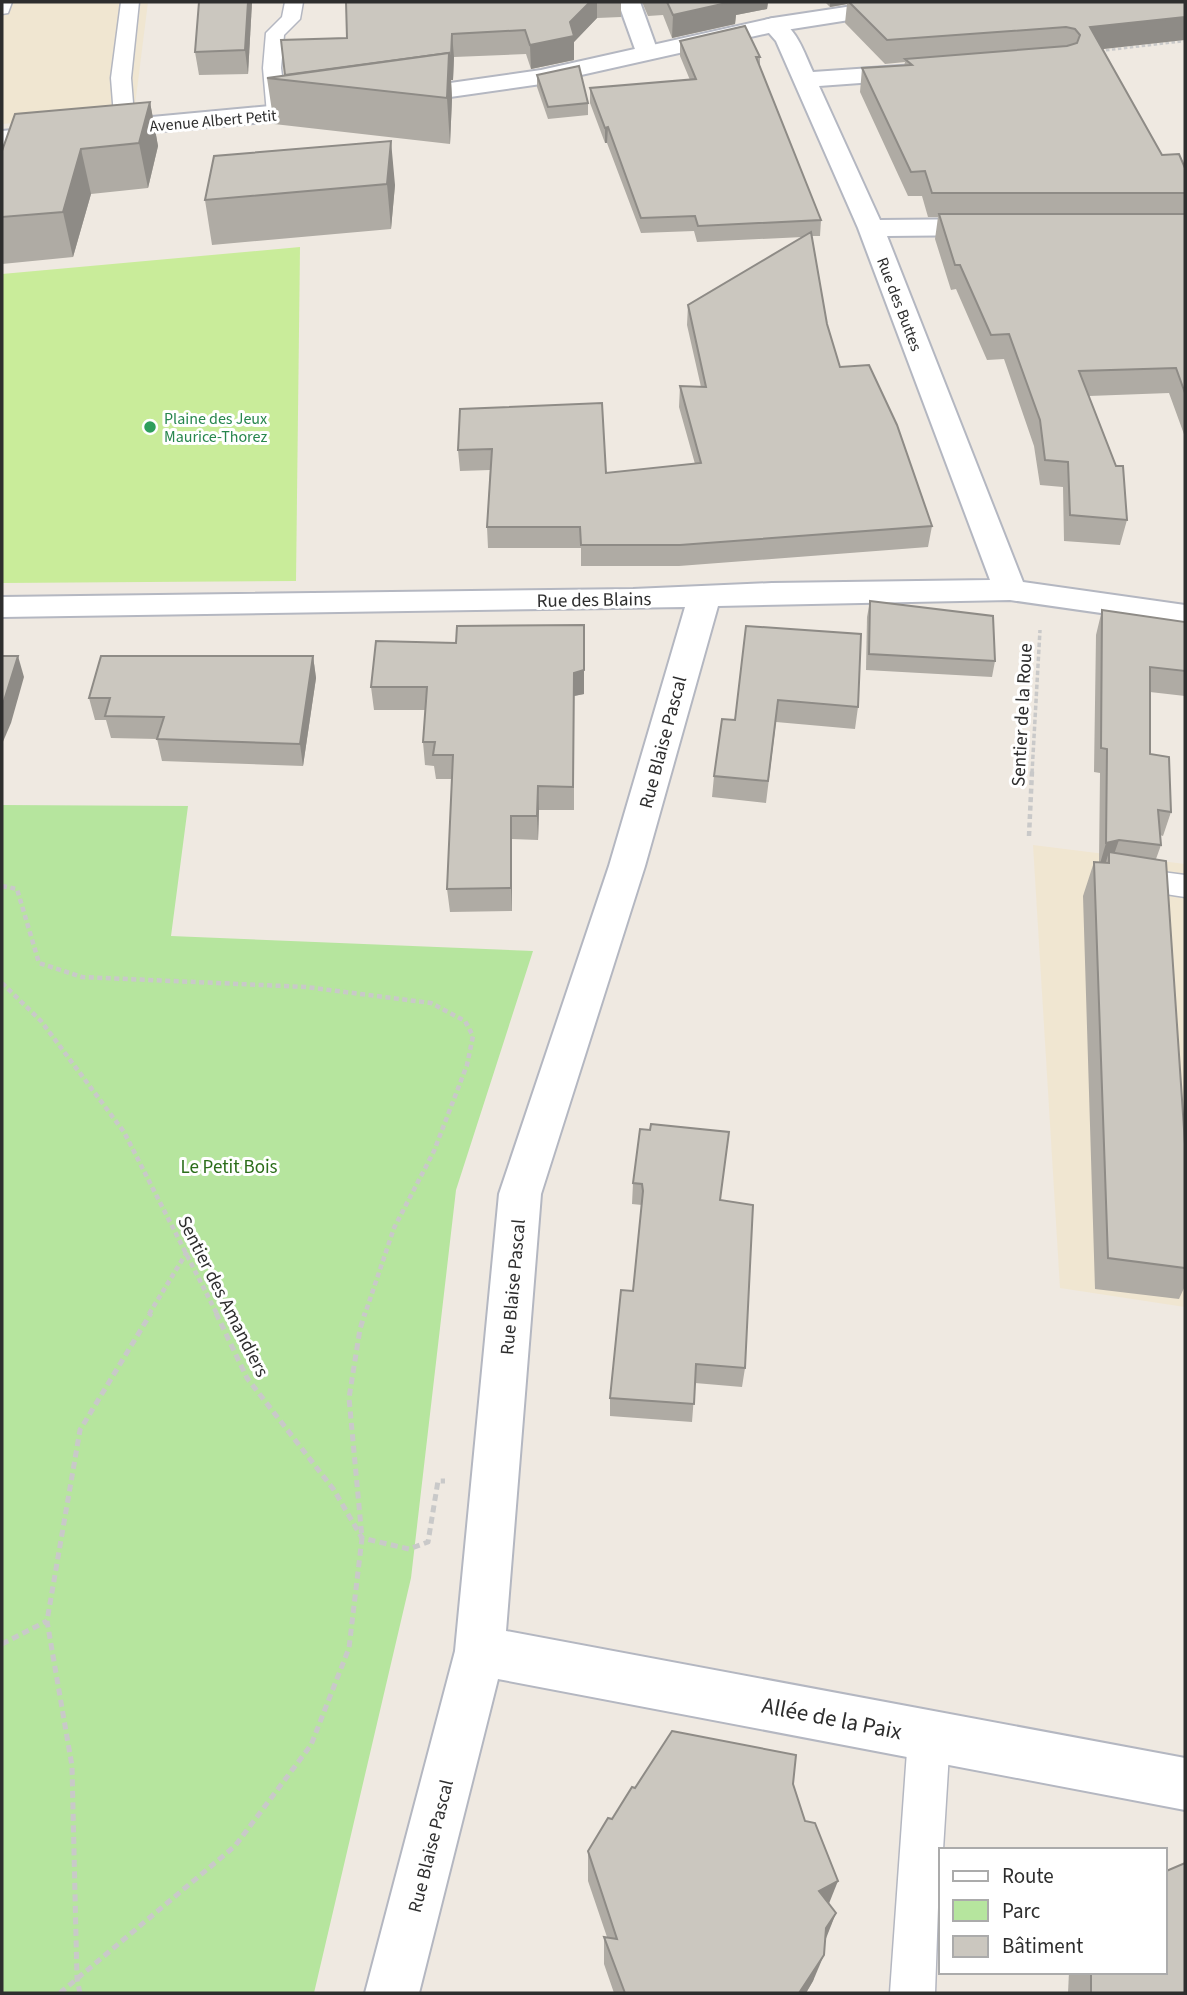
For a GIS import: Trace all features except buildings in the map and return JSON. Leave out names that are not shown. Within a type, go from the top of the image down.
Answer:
[{"type":"street","points":[[629,2],[646,52]]},
{"type":"street","points":[[383,100],[541,77],[773,26],[919,2]]},
{"type":"street","name":"Rue des Buttes","points":[[773,26],[786,38],[871,228],[1010,590]]},
{"type":"street","points":[[805,80],[943,70]]},
{"type":"street","name":"Avenue Albert Petit","points":[[2,138],[277,114],[343,105]]},
{"type":"street","points":[[871,228],[1012,227]]},
{"type":"street","name":"Rue des Blains","points":[[2,607],[1010,590],[1185,615]]},
{"type":"street","name":"Rue Blaise Pascal","points":[[392,1993],[480,1651],[520,1194],[627,866],[683,664],[705,596]]},
{"type":"street","name":"Allée de la Paix","points":[[480,1651],[1185,1784]]},
{"type":"lane","points":[[2,9],[3,2]]},
{"type":"lane","points":[[125,128],[121,78],[130,2]]},
{"type":"lane","points":[[277,114],[272,68],[275,33],[290,19],[294,2]]},
{"type":"lane","points":[[1111,877],[1185,886]]},
{"type":"lane","points":[[912,1993],[929,1737]]},
{"type":"path","points":[[1089,52],[1185,41]]},
{"type":"path","name":"Sentier de la Roue","points":[[1029,835],[1042,596]]},
{"type":"path","points":[[2,886],[16,889],[39,963],[82,977],[306,987],[431,1003],[465,1021],[472,1036],[467,1065],[434,1151],[394,1228],[360,1329],[349,1398],[362,1538],[349,1648],[311,1745],[235,1846],[60,1993]]},
{"type":"path","name":"Sentier des Amandiers","points":[[2,983],[41,1021],[124,1132],[187,1252],[247,1378],[334,1490],[362,1538]]},
{"type":"path","points":[[80,1993],[77,1979],[72,1766],[47,1621],[80,1430],[187,1252]]},
{"type":"path","points":[[362,1538],[410,1549],[428,1542],[438,1480],[495,1483]]},
{"type":"path","points":[[2,1644],[47,1621]]},
{"type":"shaded area","points":[[2,2],[148,2],[134,113],[2,124]]},
{"type":"shaded area","points":[[1033,845],[1185,864],[1185,1307],[1060,1288]]},
{"type":"green space","name":"Plaine des Jeux Maurice-Thorez","points":[[300,247],[296,581],[2,583],[2,274]]},
{"type":"green space","name":"Le Petit Bois","points":[[2,805],[188,806],[171,936],[533,951],[456,1190],[411,1578],[314,1993],[2,1993]]},
{"type":"place","name":"Plaine des Jeux Maurice-Thorez","points":[[150,427]]}]
